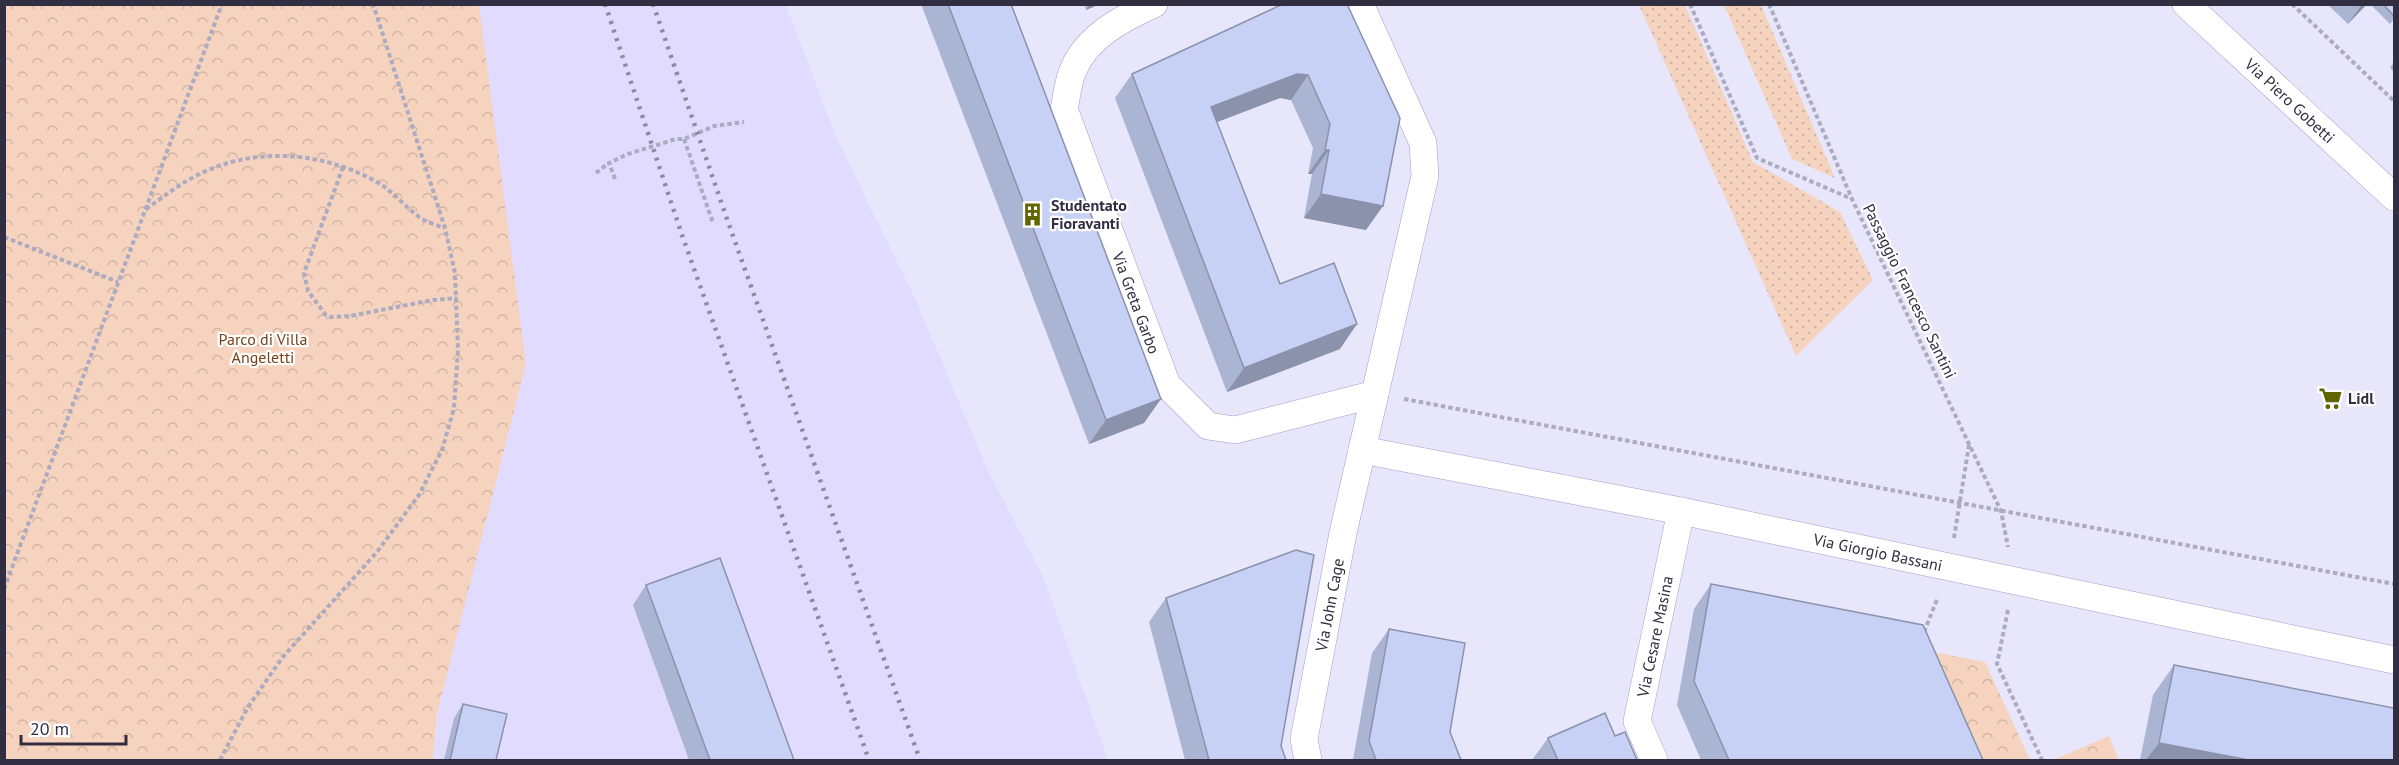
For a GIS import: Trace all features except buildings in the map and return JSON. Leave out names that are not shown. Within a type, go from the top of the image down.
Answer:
[{"type":"street","name":"Via Greta Garbo","points":[[1154,4],[1125,17],[1085,48],[1073,69],[1064,110],[1167,385],[1208,426],[1235,430],[1375,394]]},
{"type":"street","points":[[1360,4],[1423,143],[1425,176],[1362,450]]},
{"type":"street","name":"Via Piero Gobetti","points":[[2186,4],[2394,197]]},
{"type":"street","name":"Via Giorgio Bassani","points":[[1362,450],[1681,510],[2394,660]]},
{"type":"street","name":"Via John Cage","points":[[1308,760],[1304,739],[1343,533],[1362,450]]},
{"type":"street","name":"Via Cesare Masina","points":[[1654,760],[1636,721],[1681,510]]},
{"type":"path","points":[[4,589],[222,4]]},
{"type":"path","points":[[220,760],[248,707],[282,658],[377,552],[419,495],[432,473],[449,429],[454,408],[458,350],[455,273],[445,228],[373,4]]},
{"type":"path","name":"Passaggio Francesco Santini","points":[[1690,4],[1756,158],[1852,200],[2001,511]]},
{"type":"path","points":[[1769,4],[1852,200]]},
{"type":"path","points":[[2292,4],[2394,101]]},
{"type":"path","points":[[596,173],[617,158],[644,148],[684,139],[714,126],[744,122]]},
{"type":"path","points":[[684,139],[713,223]]},
{"type":"path","points":[[145,209],[193,177],[215,168],[244,159],[270,155],[294,156],[333,162],[377,182],[423,219],[445,228]]},
{"type":"path","points":[[609,164],[615,178]]},
{"type":"path","points":[[343,167],[304,273],[308,291],[325,314],[330,317],[350,315],[457,298]]},
{"type":"path","points":[[4,237],[118,282]]},
{"type":"path","points":[[1375,394],[2394,584]]},
{"type":"path","points":[[1921,640],[1950,567],[1969,444]]},
{"type":"path","points":[[2014,580],[1997,664],[2042,760]]},
{"type":"shaded area","points":[[479,5],[786,5],[836,137],[915,298],[989,473],[1043,576],[1108,760],[433,760],[496,144]]},
{"type":"green space","name":"Parco di Villa Angeletti","points":[[4,5],[479,5],[526,364],[437,714],[433,760],[5,760]]},
{"type":"green space","points":[[1639,5],[1685,5],[1753,162],[1840,212],[1873,280],[1796,356]]},
{"type":"green space","points":[[1724,5],[1761,5],[1835,178],[1792,159]]},
{"type":"green space","points":[[1923,650],[1985,662],[2030,760],[1973,760]]},
{"type":"green space","points":[[2109,736],[2119,760],[2053,760]]},
{"type":"railway","points":[[605,4],[682,235],[869,760]]},
{"type":"railway","points":[[653,4],[727,219],[920,760]]},
{"type":"place","name":"Studentato Fioravanti","points":[[1033,214]]},
{"type":"place","name":"Lidl","points":[[2330,398]]}]
